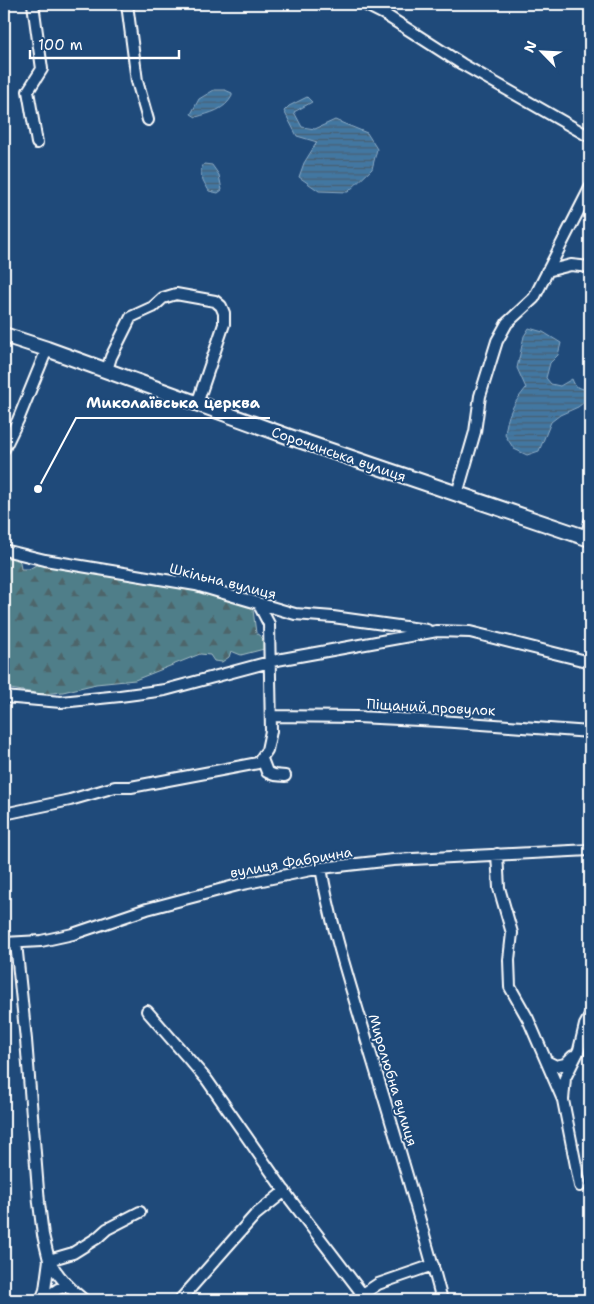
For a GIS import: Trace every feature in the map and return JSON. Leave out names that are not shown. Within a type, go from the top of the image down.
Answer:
[{"type":"main road","name":"Сорочинська вулиця","points":[[4,335],[107,370],[196,404],[588,538]]},
{"type":"street","points":[[33,4],[42,69],[28,91],[37,143]]},
{"type":"street","points":[[127,4],[137,81],[148,120]]},
{"type":"street","points":[[364,4],[384,14],[462,64],[590,137]]},
{"type":"street","points":[[457,494],[475,432],[480,396],[497,342],[507,323],[534,298],[590,188]]},
{"type":"street","points":[[547,271],[571,265],[590,267]]},
{"type":"street","points":[[107,370],[111,357],[132,317],[147,311],[164,298],[176,294],[215,302],[221,306],[224,313],[224,324],[196,404]]},
{"type":"street","points":[[4,449],[47,349]]},
{"type":"street","points":[[588,538],[590,522]]},
{"type":"street","name":"Шкільна вулиця","points":[[4,550],[44,560],[196,585],[295,614],[333,617],[437,631],[470,632],[590,662]]},
{"type":"street","points":[[4,814],[70,800],[115,787],[132,787],[258,763],[267,750],[271,731],[269,624],[258,603]]},
{"type":"street","name":"Шкільна вулиця","points":[[4,697],[61,702],[165,690],[270,662],[437,631]]},
{"type":"street","name":"Піщаний провулок","points":[[270,716],[431,721],[590,732]]},
{"type":"street","points":[[262,759],[267,772],[285,776]]},
{"type":"street","name":"вулиця Фабрична","points":[[4,943],[41,941],[73,934],[147,909],[238,885],[321,868],[393,860],[590,850]]},
{"type":"street","points":[[497,854],[499,888],[512,933],[509,960],[510,987],[528,1019],[564,1100],[580,1186]]},
{"type":"street","name":"Миролюбна вулиця","points":[[321,868],[326,897],[351,989],[442,1300]]},
{"type":"street","points":[[16,943],[43,1235],[49,1260],[56,1274],[84,1300]]},
{"type":"street","points":[[146,1011],[206,1080],[285,1191],[365,1297]]},
{"type":"street","points":[[564,1100],[565,1078],[579,1050],[585,1024],[590,1016]]},
{"type":"street","points":[[548,1062],[556,1066],[565,1064],[579,1050]]},
{"type":"street","points":[[180,1300],[255,1215],[285,1191]]},
{"type":"street","points":[[49,1260],[74,1253],[107,1229],[140,1212]]},
{"type":"street","points":[[41,1300],[45,1290],[49,1260]]},
{"type":"street","points":[[354,1300],[365,1297],[378,1284],[433,1264]]},
{"type":"street","points":[[41,1300],[58,1289],[68,1286]]},
{"type":"green space","points":[[12,557],[20,562],[21,569],[29,569],[36,565],[51,566],[167,583],[252,602],[256,633],[265,640],[264,649],[241,655],[231,651],[229,657],[222,662],[214,661],[210,655],[200,654],[135,680],[96,684],[63,692],[42,694],[4,688],[4,560]]},
{"type":"water","points":[[214,90],[225,90],[232,93],[232,96],[225,105],[217,110],[196,117],[191,114],[199,99]]},
{"type":"water","points":[[307,97],[312,102],[294,112],[302,127],[315,129],[335,120],[367,133],[377,149],[372,169],[348,192],[319,191],[299,177],[304,163],[317,142],[297,136],[284,111],[289,106]]},
{"type":"water","points":[[204,164],[212,165],[219,175],[222,190],[218,193],[209,191],[203,181],[201,171]]},
{"type":"water","points":[[529,328],[543,332],[561,343],[558,355],[550,363],[546,378],[551,384],[560,386],[572,379],[575,386],[589,391],[588,399],[578,407],[560,415],[551,422],[539,451],[527,455],[514,449],[505,435],[511,410],[526,388],[517,368],[524,336]]},
{"type":"place","name":"Миколаївська церква","points":[[38,489]]}]
